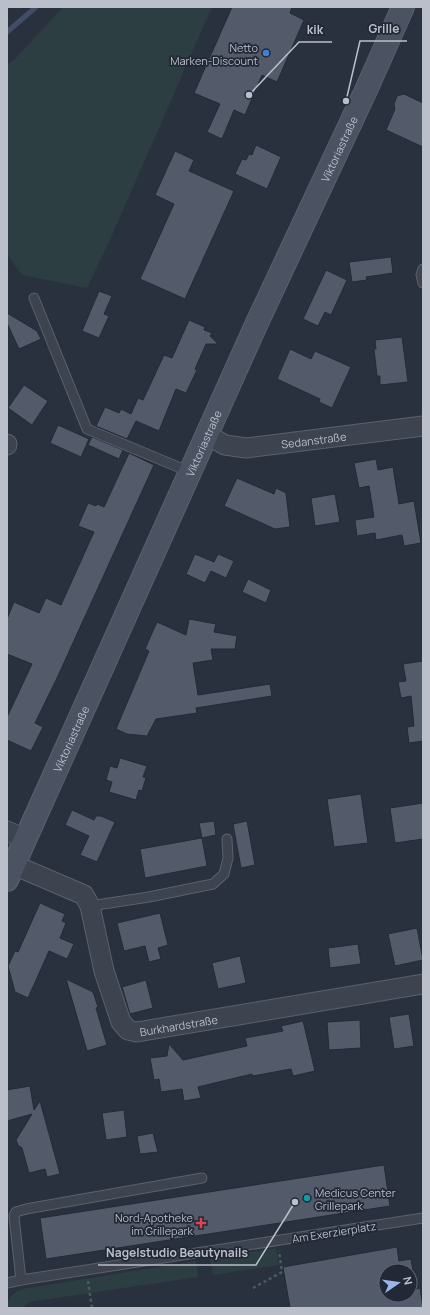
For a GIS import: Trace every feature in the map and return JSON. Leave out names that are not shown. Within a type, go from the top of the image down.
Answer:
[{"type":"main road","name":"Viktoriastraße","points":[[10,872],[16,835],[190,472],[256,325],[367,88],[402,7]]},
{"type":"street","name":"Sedanstraße","points":[[207,435],[225,444],[246,448],[423,426]]},
{"type":"street","points":[[10,872],[84,895],[90,906]]},
{"type":"street","name":"Burkhardstraße","points":[[90,906],[104,971],[121,1022],[128,1030],[138,1032],[423,984]]},
{"type":"lane","points":[[423,269],[421,275],[423,283]]},
{"type":"lane","points":[[34,298],[87,429],[190,472]]},
{"type":"lane","points":[[90,906],[150,897],[213,884],[224,874],[228,858],[227,839]]},
{"type":"lane","points":[[21,1280],[14,1216],[16,1212],[202,1178]]},
{"type":"lane","name":"Am Exerzierplatz","points":[[7,1283],[423,1218]]},
{"type":"path","points":[[253,1288],[282,1272],[277,1241]]},
{"type":"path","points":[[86,1270],[92,1308]]},
{"type":"shaded area","points":[[63,7],[212,7],[109,242],[87,288],[22,275],[7,254],[7,65],[15,59]]},
{"type":"shaded area","points":[[276,1248],[279,1265],[213,1275],[210,1259]]},
{"type":"shaded area","points":[[196,1261],[198,1277],[29,1302],[23,1308],[7,1308],[8,1301],[11,1296],[22,1289]]},
{"type":"building","points":[[232,7],[292,7],[290,13],[304,20],[277,82],[262,75],[245,115],[234,110],[222,139],[207,132],[220,104],[194,93]]},
{"type":"building","points":[[404,94],[423,103],[423,147],[386,130],[395,109],[394,104],[397,96]]},
{"type":"building","points":[[256,145],[281,157],[267,189],[235,174],[242,159],[246,160],[249,154],[252,155]]},
{"type":"building","points":[[175,151],[194,160],[189,171],[234,191],[185,299],[140,279],[174,204],[155,195]]},
{"type":"building","points":[[391,257],[393,273],[366,277],[367,280],[352,282],[349,262]]},
{"type":"building","points":[[326,270],[347,280],[331,315],[325,312],[318,326],[303,319]]},
{"type":"building","points":[[99,291],[112,296],[104,314],[109,316],[99,338],[82,331]]},
{"type":"building","points":[[7,313],[37,331],[41,339],[19,349],[7,323]]},
{"type":"building","points":[[189,320],[205,327],[204,330],[212,333],[210,336],[218,344],[206,344],[195,369],[197,370],[186,393],[176,389],[159,431],[136,421],[127,439],[96,426],[105,407],[119,413],[121,409],[131,414],[138,398],[143,400],[164,355],[172,358]]},
{"type":"building","points":[[402,337],[408,382],[380,385],[380,376],[377,376],[374,349],[376,349],[375,340]]},
{"type":"building","points":[[290,349],[311,359],[315,351],[351,367],[332,408],[319,402],[320,399],[277,379]]},
{"type":"building","points":[[24,385],[48,401],[32,425],[8,408]]},
{"type":"building","points":[[58,425],[89,439],[81,457],[50,443]]},
{"type":"building","points":[[92,437],[123,450],[119,459],[88,445]]},
{"type":"building","points":[[129,453],[154,465],[35,723],[43,727],[31,751],[7,740],[7,717],[32,664],[7,654],[7,619],[14,602],[39,613],[46,598],[61,605],[94,532],[78,526],[88,503],[96,506],[97,504],[104,507]]},
{"type":"building","points":[[376,459],[378,470],[393,467],[399,504],[414,501],[421,543],[404,546],[402,535],[376,540],[375,533],[357,536],[355,520],[374,517],[369,486],[359,488],[354,463]]},
{"type":"building","points":[[237,478],[274,494],[276,488],[286,493],[290,527],[275,529],[224,506]]},
{"type":"building","points":[[335,494],[340,522],[315,526],[311,498]]},
{"type":"building","points":[[195,554],[214,562],[218,554],[234,561],[226,578],[211,571],[205,583],[186,574]]},
{"type":"building","points":[[248,579],[271,590],[266,603],[242,592]]},
{"type":"building","points":[[189,619],[216,624],[214,632],[237,636],[235,649],[211,649],[213,660],[193,663],[198,695],[270,684],[272,696],[196,708],[197,713],[156,719],[147,736],[127,734],[116,729],[149,651],[145,649],[157,622],[186,635]]},
{"type":"building","points":[[423,661],[423,741],[409,743],[407,727],[414,726],[411,696],[401,698],[398,682],[406,681],[403,664]]},
{"type":"building","points":[[120,758],[147,766],[143,777],[146,778],[142,791],[139,790],[136,800],[109,792],[112,782],[106,780],[110,766],[117,768]]},
{"type":"building","points":[[361,794],[368,843],[334,847],[327,799]]},
{"type":"building","points":[[423,803],[423,839],[395,843],[390,808]]},
{"type":"building","points":[[72,810],[94,820],[96,816],[101,816],[115,822],[97,862],[80,855],[89,836],[65,825]]},
{"type":"building","points":[[214,821],[216,835],[202,838],[199,823]]},
{"type":"building","points":[[247,821],[255,865],[241,868],[233,824]]},
{"type":"building","points":[[202,838],[207,866],[145,878],[140,849]]},
{"type":"building","points":[[40,903],[65,914],[62,921],[66,923],[60,938],[74,944],[67,959],[49,951],[28,998],[15,992],[8,966],[15,951],[18,952]]},
{"type":"building","points":[[160,913],[168,945],[158,948],[161,959],[149,962],[145,946],[124,951],[117,923]]},
{"type":"building","points":[[417,928],[423,960],[395,966],[388,934]]},
{"type":"building","points":[[358,944],[361,964],[330,968],[328,948]]},
{"type":"building","points":[[240,956],[246,983],[218,989],[212,963]]},
{"type":"building","points":[[66,979],[93,992],[107,1045],[87,1051]]},
{"type":"building","points":[[146,980],[153,1008],[130,1014],[122,987]]},
{"type":"building","points":[[409,1014],[414,1046],[394,1049],[389,1017]]},
{"type":"building","points":[[360,1020],[361,1048],[329,1050],[327,1022]]},
{"type":"building","points":[[303,1021],[315,1071],[293,1076],[291,1069],[253,1076],[252,1074],[198,1087],[201,1098],[184,1101],[182,1089],[161,1092],[159,1079],[154,1080],[150,1058],[167,1056],[169,1044],[183,1060],[247,1046],[245,1038],[283,1031],[281,1026]]},
{"type":"building","points":[[30,1086],[34,1110],[40,1101],[60,1174],[47,1177],[45,1169],[29,1173],[22,1148],[18,1145],[16,1140],[32,1114],[7,1121],[7,1090]]},
{"type":"building","points":[[124,1110],[127,1137],[106,1140],[102,1113]]},
{"type":"building","points":[[153,1133],[158,1152],[140,1154],[137,1136]]},
{"type":"building","points":[[384,1165],[390,1206],[46,1259],[40,1218]]},
{"type":"building","points":[[397,1247],[399,1261],[411,1259],[412,1263],[378,1263],[378,1303],[418,1303],[418,1288],[420,1288],[423,1308],[290,1308],[283,1267]]},
{"type":"waterway","points":[[7,32],[36,7]]},
{"type":"place","name":"Netto Marken-Discount","points":[[266,53]]},
{"type":"place","name":"kik","points":[[249,95]]},
{"type":"place","name":"Grille","points":[[346,101]]},
{"type":"place","name":"Medicus Center Grillepark","points":[[307,1198]]},
{"type":"place","name":"Nagelstudio Beautynails","points":[[295,1202]]},
{"type":"place","name":"Nord-Apotheke im Grillepark","points":[[201,1223]]}]
